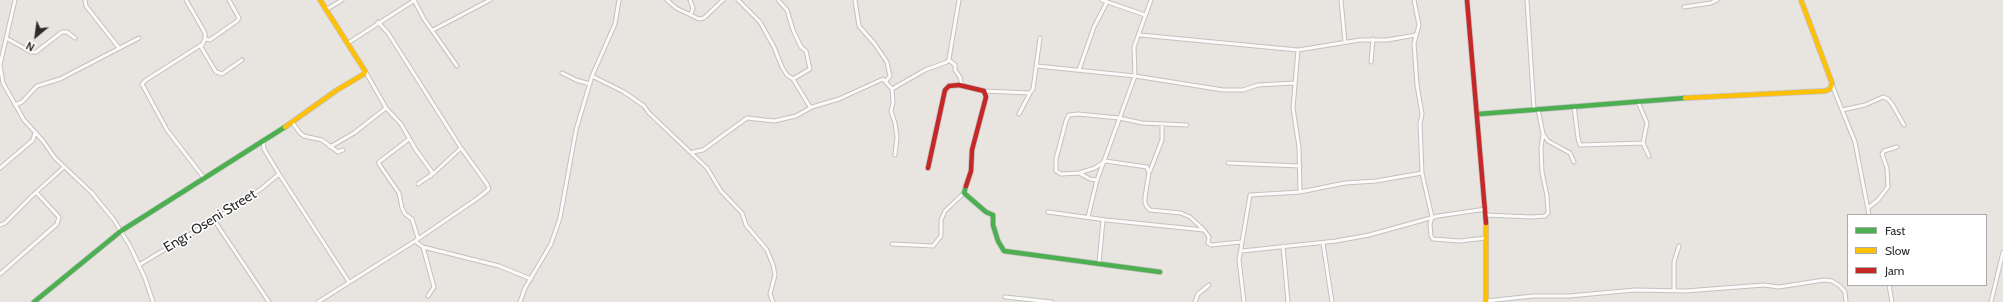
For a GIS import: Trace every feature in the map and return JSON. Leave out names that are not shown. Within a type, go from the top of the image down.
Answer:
[{"type":"street","points":[[15,0],[0,65],[1,82],[15,106],[63,168],[92,193],[121,231],[145,278],[153,302]]},
{"type":"street","points":[[85,0],[86,6],[119,48]]},
{"type":"street","points":[[186,0],[205,34],[205,39],[201,45],[142,84],[167,130],[204,178]]},
{"type":"street","points":[[205,39],[210,40],[237,21],[238,18],[229,0]]},
{"type":"street","points":[[320,0],[366,71],[386,108],[401,124],[409,139],[432,172],[431,176]]},
{"type":"street","points":[[325,8],[329,8],[342,0]]},
{"type":"street","points":[[348,43],[378,22],[415,0],[424,19],[433,30],[445,51],[457,66]]},
{"type":"street","points":[[433,30],[490,0]]},
{"type":"street","points":[[520,302],[525,288],[551,244],[560,218],[576,130],[592,76],[615,24],[619,0]]},
{"type":"street","points":[[667,0],[676,8],[699,19],[704,18],[723,0]]},
{"type":"street","points":[[690,0],[692,8],[691,14]]},
{"type":"street","points":[[738,0],[760,22],[774,47],[782,67],[787,75],[793,79],[810,108]]},
{"type":"street","points":[[778,0],[787,10],[793,30],[801,47],[806,51],[810,69],[793,79]]},
{"type":"street","points":[[855,0],[859,26],[874,43],[887,62],[890,76],[886,81]]},
{"type":"street","points":[[892,89],[925,70],[947,62],[949,59],[959,0]]},
{"type":"street","points":[[1102,0],[1145,15]]},
{"type":"street","points":[[1088,217],[1097,180],[1135,76],[1134,47],[1140,35],[1145,15],[1151,0]]},
{"type":"street","points":[[1341,0],[1345,42]]},
{"type":"street","points":[[1414,0],[1420,25],[1414,43],[1422,114],[1420,124],[1422,173],[1432,217],[1430,224],[1431,236],[1433,239],[1460,241],[1486,238]]},
{"type":"street","points":[[1467,0],[1479,114],[1486,209],[1486,302],[1533,296],[1569,296],[1635,290],[1674,291],[1764,285],[1779,287],[1824,280],[1832,282],[1843,289],[1846,302]]},
{"type":"street","points":[[1527,0],[1536,109],[1543,134],[1548,142],[1570,154],[1574,162]]},
{"type":"street","points":[[1684,7],[1711,3],[1717,0]]},
{"type":"street","points":[[1801,0],[1832,85],[1856,142],[1869,214]]},
{"type":"street","points":[[1079,70],[1094,27],[1107,2]]},
{"type":"street","points":[[318,302],[415,241],[478,198],[488,189],[487,184],[460,148],[388,33],[378,22]]},
{"type":"street","points":[[6,38],[31,52],[36,52],[62,32],[67,32],[75,38]]},
{"type":"street","points":[[1140,35],[1298,50],[1345,42],[1373,39],[1387,40],[1416,35]]},
{"type":"street","points":[[15,106],[22,102],[37,86],[60,79],[139,38]]},
{"type":"street","points":[[1019,114],[1033,89],[1040,38]]},
{"type":"street","points":[[1371,62],[1373,39]]},
{"type":"street","points":[[201,45],[219,74],[242,60]]},
{"type":"street","points":[[1298,50],[1294,83],[1294,108],[1299,147],[1300,192]]},
{"type":"street","points":[[949,59],[955,65],[955,70],[960,77],[962,86]]},
{"type":"street","points":[[1037,66],[1135,76],[1223,90],[1242,90],[1258,86],[1294,83]]},
{"type":"street","points":[[34,302],[121,231],[292,122],[337,90],[361,76],[366,71]]},
{"type":"street","points":[[562,73],[576,80],[590,84]]},
{"type":"street","points":[[592,76],[633,97],[693,152],[701,163],[707,168],[721,191],[742,213],[746,225],[767,250],[775,275],[770,294],[773,302]]},
{"type":"street","points":[[693,152],[703,150],[718,140],[743,119],[755,118],[774,121],[796,116],[810,108],[843,98],[882,79],[886,81],[892,89],[893,103],[891,111],[897,137],[895,155]]},
{"type":"street","points":[[1479,114],[1682,98],[1825,91],[1830,89],[1832,85]]},
{"type":"street","points":[[928,168],[945,90],[949,86],[962,86],[984,91],[1030,94]]},
{"type":"street","points":[[892,244],[933,246],[941,236],[941,220],[945,211],[964,193],[971,171],[972,150],[986,97],[984,91]]},
{"type":"street","points":[[1842,110],[1865,105],[1882,97],[1888,99],[1892,104],[1904,125]]},
{"type":"street","points":[[1638,102],[1647,123],[1643,143],[1648,156]]},
{"type":"street","points":[[1574,106],[1580,145],[1643,143]]},
{"type":"street","points":[[330,147],[354,133],[386,108]]},
{"type":"street","points":[[1149,173],[1147,167],[1105,160],[1095,168],[1080,173],[1061,174],[1056,171],[1056,159],[1069,115],[1078,114],[1119,118],[1162,125],[1187,126]]},
{"type":"street","points":[[292,122],[304,136],[322,140],[338,152],[343,150]]},
{"type":"street","points":[[1162,125],[1162,140],[1149,173],[1144,203],[1150,210],[1181,213],[1190,217],[1204,230],[1209,237],[1208,243],[1212,245],[1241,242]]},
{"type":"street","points":[[0,168],[33,140],[35,132]]},
{"type":"street","points":[[1486,215],[1530,218],[1544,216],[1548,213],[1547,196],[1542,172],[1541,148],[1543,134]]},
{"type":"street","points":[[409,139],[379,162],[379,164],[399,193],[402,208],[405,214],[412,219],[418,238]]},
{"type":"street","points":[[263,140],[264,149],[279,174],[349,282]]},
{"type":"street","points":[[1868,208],[1878,200],[1888,187],[1886,168],[1882,154],[1888,148],[1897,147]]},
{"type":"street","points":[[418,184],[431,176],[460,148]]},
{"type":"street","points":[[1228,163],[1300,166]]},
{"type":"street","points":[[0,225],[5,223],[63,168]]},
{"type":"street","points":[[1080,173],[1090,179],[1097,180]]},
{"type":"street","points":[[1244,302],[1239,260],[1242,252],[1241,242],[1250,195],[1300,192],[1346,183],[1376,181],[1422,173]]},
{"type":"street","name":"Engr. Oseni Street","points":[[139,265],[214,220],[279,174]]},
{"type":"street","points":[[0,274],[57,224],[59,217],[36,192]]},
{"type":"street","points":[[964,193],[986,212],[993,215],[993,225],[998,241],[1004,251],[1160,272]]},
{"type":"street","points":[[1242,252],[1369,235],[1432,217],[1486,209]]},
{"type":"street","points":[[1048,212],[1103,220],[1204,230]]},
{"type":"street","points":[[214,220],[269,302]]},
{"type":"street","points":[[1099,263],[1103,220]]},
{"type":"street","points":[[415,241],[423,248],[500,266],[531,279]]},
{"type":"street","points":[[1323,242],[1332,302]]},
{"type":"street","points":[[1283,246],[1288,302]]},
{"type":"street","points":[[1674,291],[1674,262],[1679,246]]},
{"type":"street","points":[[423,248],[434,287],[428,296]]},
{"type":"street","points":[[1991,302],[2003,252]]},
{"type":"street","points":[[1195,302],[1198,294],[1209,285]]},
{"type":"street","points":[[1889,286],[1892,302]]},
{"type":"street","points":[[1005,297],[1052,302]]},
{"type":"traffic: fast","points":[[1479,114],[1685,98]]},
{"type":"traffic: fast","points":[[34,302],[121,231],[285,127]]},
{"type":"traffic: fast","points":[[966,186],[964,193],[986,212],[993,215],[993,225],[998,241],[1004,251],[1160,272]]},
{"type":"traffic: slow","points":[[285,127],[337,90],[364,74],[365,71],[320,0]]},
{"type":"traffic: slow","points":[[1685,98],[1825,91],[1830,89],[1832,83],[1801,0]]},
{"type":"traffic: slow","points":[[1486,223],[1486,302]]},
{"type":"traffic: jam","points":[[1467,0],[1486,223]]},
{"type":"traffic: jam","points":[[928,168],[945,90],[949,86],[959,85],[984,91],[986,97],[972,150],[971,171],[966,186]]}]
